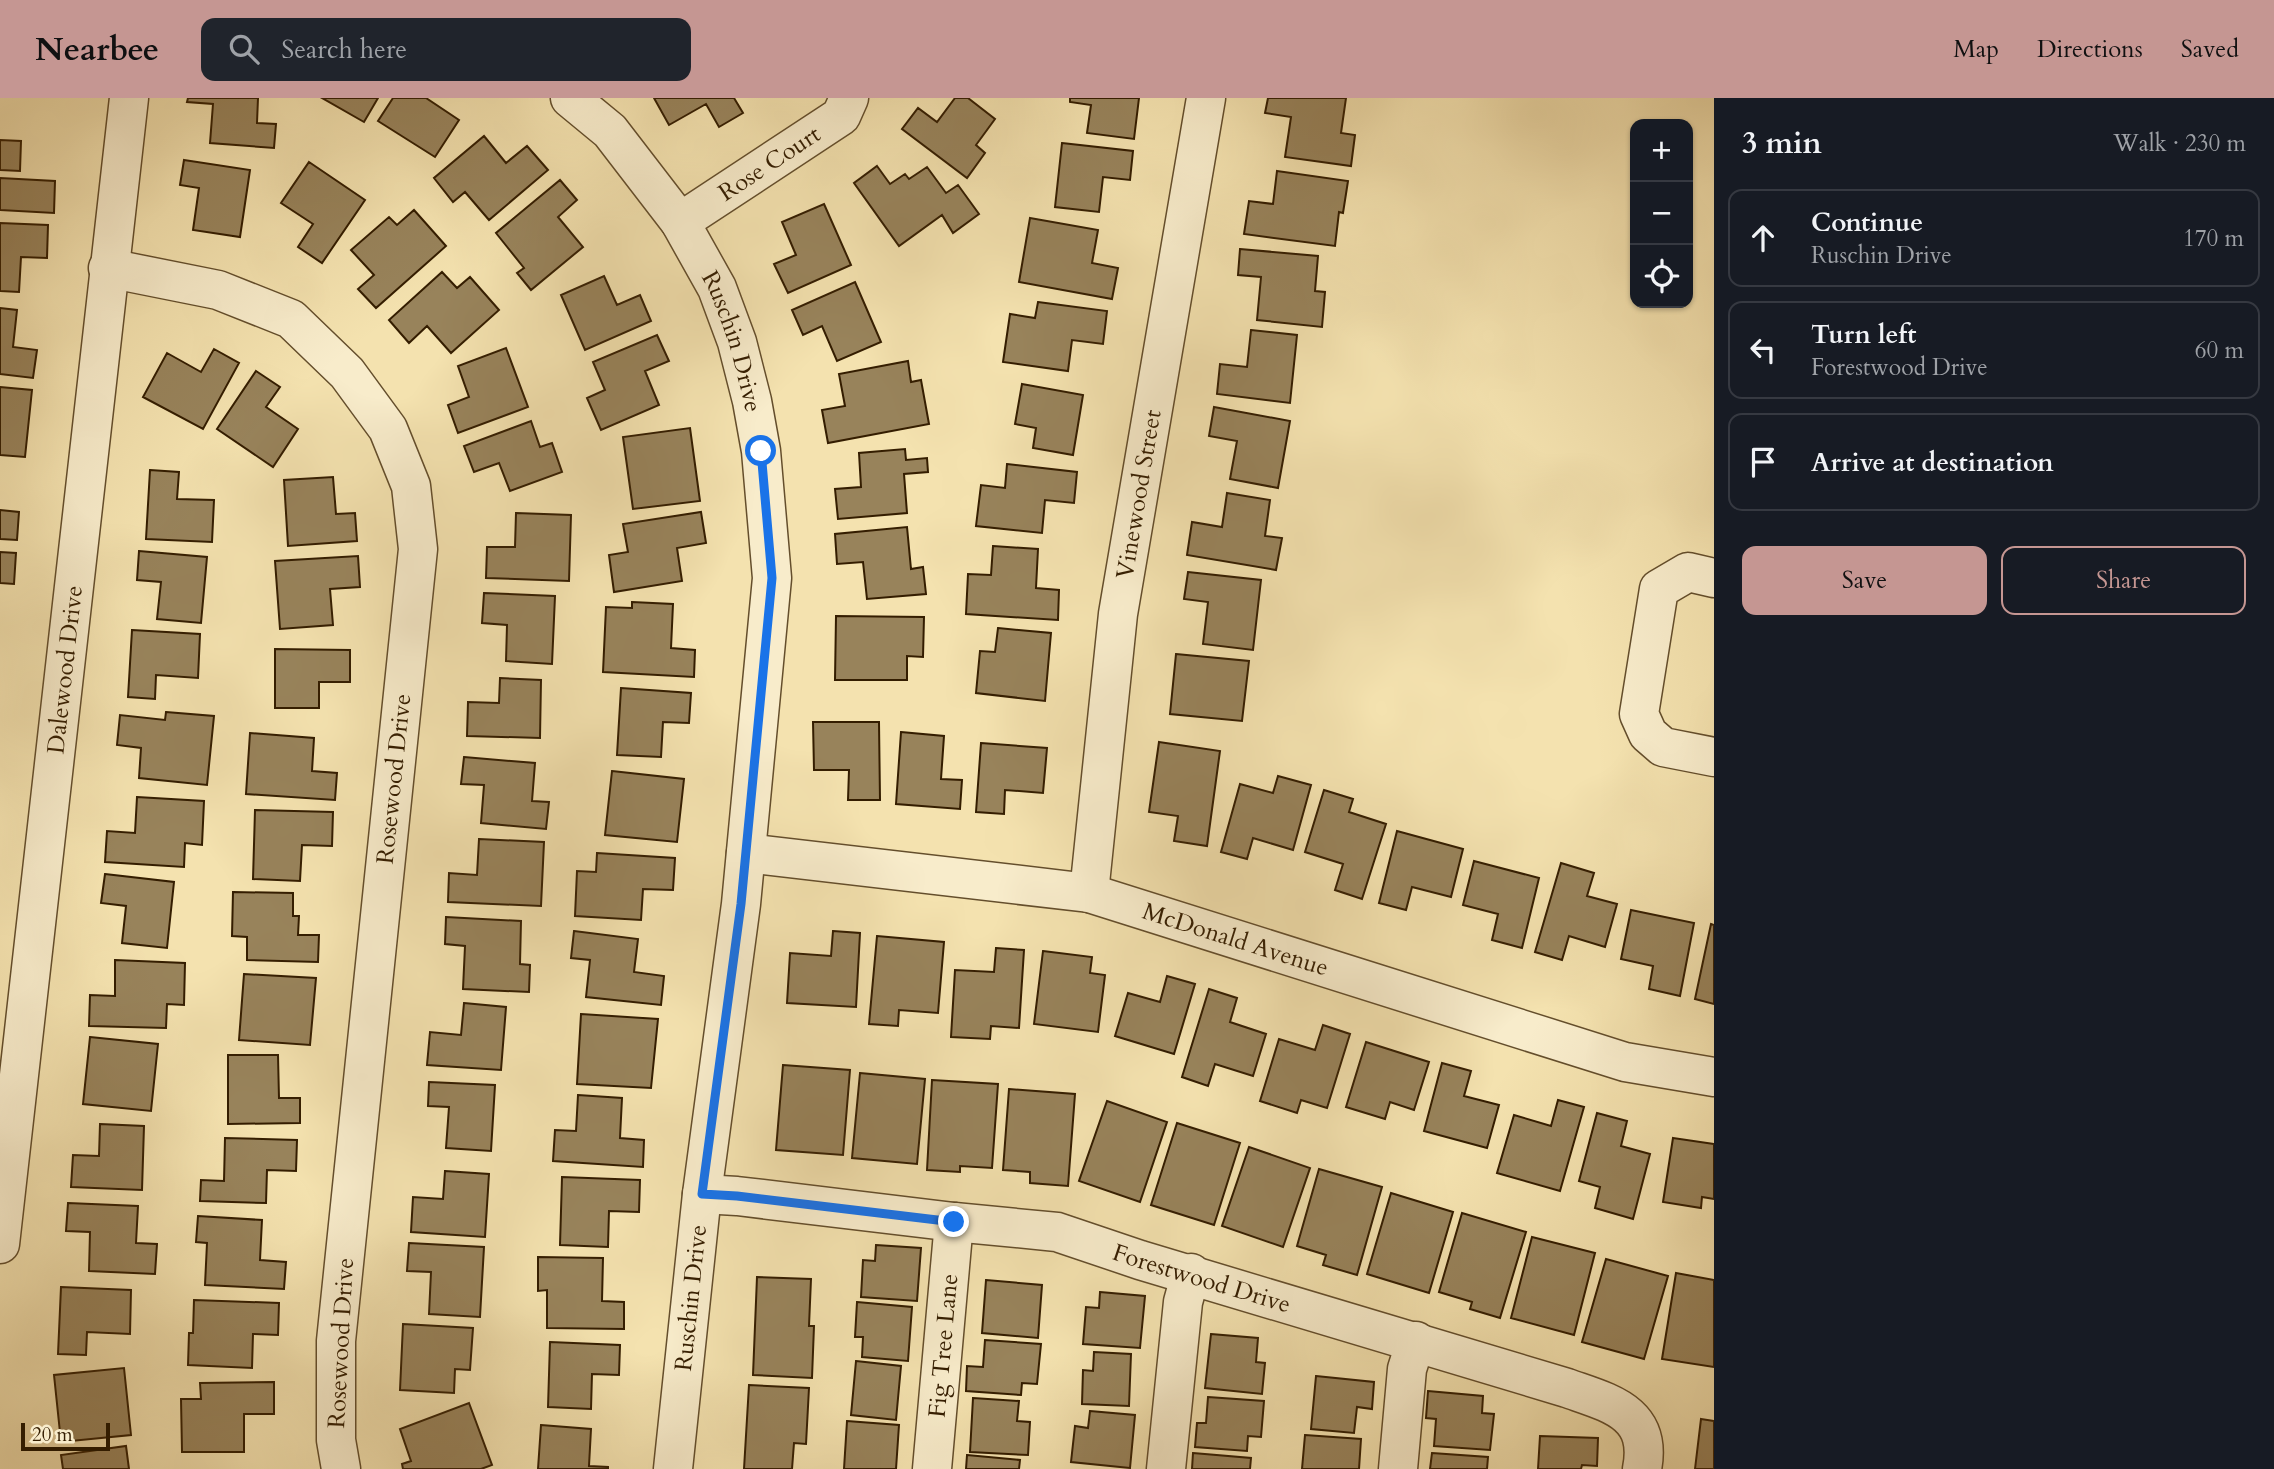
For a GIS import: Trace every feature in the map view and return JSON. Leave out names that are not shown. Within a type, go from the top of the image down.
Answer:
[{"type":"street","name":"Dalewood Drive","points":[[0,1244],[129,98]]},
{"type":"street","name":"Ruschin Drive","points":[[570,98],[610,131],[681,222],[716,288],[737,342],[752,401],[761,451],[772,578],[740,918],[702,1194],[673,1469]]},
{"type":"street","name":"Rose Court","points":[[681,222],[841,116],[849,98]]},
{"type":"street","name":"Vinewood Street","points":[[1089,893],[1118,614],[1206,98]]},
{"type":"street","name":"Rosewood Drive","points":[[108,268],[218,290],[291,319],[346,373],[388,429],[411,486],[418,549],[336,1341],[336,1440],[341,1469]]},
{"type":"street","points":[[1714,578],[1688,572],[1659,589],[1639,715],[1648,734],[1662,747],[1714,757]]},
{"type":"street","name":"McDonald Avenue","points":[[746,853],[1089,893],[1625,1062],[1714,1077]]},
{"type":"street","name":"Forestwood Drive","points":[[702,1194],[1057,1232],[1140,1260],[1416,1341],[1620,1407],[1640,1430],[1644,1461],[1642,1469]]},
{"type":"street","name":"Fig Tree Lane","points":[[932,1469],[954,1222]]},
{"type":"street","points":[[1166,1469],[1183,1302],[1191,1273]]},
{"type":"street","points":[[1398,1469],[1408,1369],[1416,1341]]},
{"type":"building","points":[[188,98],[258,98],[257,123],[276,124],[274,148],[210,143],[213,104],[187,102]]},
{"type":"building","points":[[322,98],[378,98],[364,122]]},
{"type":"building","points":[[393,98],[426,98],[459,120],[435,157],[378,121]]},
{"type":"building","points":[[654,98],[734,98],[743,113],[719,127],[706,104],[669,125]]},
{"type":"building","points":[[955,98],[968,98],[995,119],[976,145],[985,153],[967,178],[902,129],[918,108],[937,122]]},
{"type":"building","points":[[1070,98],[1139,98],[1134,139],[1087,133],[1091,105],[1070,102]]},
{"type":"building","points":[[1268,98],[1346,98],[1341,133],[1355,135],[1351,166],[1285,157],[1291,117],[1265,113]]},
{"type":"building","points":[[484,136],[506,163],[527,146],[548,170],[489,220],[465,192],[453,202],[434,178]]},
{"type":"building","points":[[0,140],[21,141],[20,171],[0,170]]},
{"type":"building","points":[[1062,143],[1133,151],[1130,180],[1103,177],[1099,212],[1055,207]]},
{"type":"building","points":[[184,160],[250,170],[240,237],[193,230],[199,188],[180,185]]},
{"type":"building","points":[[309,162],[365,200],[322,263],[298,247],[313,224],[281,203]]},
{"type":"building","points":[[877,166],[890,184],[905,174],[909,179],[927,167],[946,193],[958,185],[979,214],[953,233],[942,215],[899,246],[854,183]]},
{"type":"building","points":[[1277,171],[1348,181],[1343,213],[1339,212],[1335,246],[1244,234],[1249,201],[1273,204]]},
{"type":"building","points":[[0,178],[55,181],[54,213],[0,210]]},
{"type":"building","points":[[560,180],[577,200],[558,217],[583,247],[531,290],[517,273],[524,268],[496,233]]},
{"type":"building","points":[[824,204],[851,265],[788,293],[774,264],[796,255],[782,222]]},
{"type":"building","points":[[414,210],[446,246],[376,308],[358,289],[374,275],[351,250],[389,217],[397,225]]},
{"type":"building","points":[[1030,218],[1098,230],[1092,263],[1118,268],[1112,299],[1019,282]]},
{"type":"building","points":[[0,223],[48,225],[47,258],[21,257],[19,292],[0,291]]},
{"type":"building","points":[[1240,249],[1318,256],[1315,291],[1325,292],[1322,327],[1257,320],[1261,277],[1238,275]]},
{"type":"building","points":[[442,272],[457,288],[470,277],[499,310],[451,353],[427,326],[409,343],[389,320]]},
{"type":"building","points":[[604,276],[617,305],[640,295],[651,321],[585,350],[561,295]]},
{"type":"building","points":[[855,282],[881,342],[837,361],[822,326],[803,335],[792,310]]},
{"type":"building","points":[[1038,302],[1107,311],[1103,344],[1072,340],[1068,371],[1003,362],[1010,314],[1035,318]]},
{"type":"building","points":[[0,308],[17,310],[13,347],[37,350],[33,378],[0,374]]},
{"type":"building","points":[[1251,330],[1297,335],[1290,403],[1217,394],[1220,364],[1247,367]]},
{"type":"building","points":[[657,335],[669,361],[645,371],[659,405],[601,430],[587,398],[605,390],[593,362]]},
{"type":"building","points":[[506,348],[528,407],[458,433],[448,405],[469,397],[458,366]]},
{"type":"building","points":[[214,349],[239,363],[203,429],[143,397],[167,353],[201,372]]},
{"type":"building","points":[[908,361],[911,382],[921,380],[929,424],[828,443],[822,410],[845,406],[839,374]]},
{"type":"building","points":[[256,371],[280,387],[266,407],[298,429],[273,467],[217,429]]},
{"type":"building","points":[[1022,384],[1083,395],[1073,455],[1033,448],[1036,428],[1015,424]]},
{"type":"building","points":[[0,387],[32,390],[25,457],[0,455]]},
{"type":"building","points":[[1214,407],[1290,421],[1278,488],[1230,479],[1237,441],[1209,436]]},
{"type":"building","points":[[531,421],[540,447],[552,443],[562,472],[510,491],[499,463],[474,472],[464,446]]},
{"type":"building","points":[[690,428],[700,501],[633,509],[623,437]]},
{"type":"building","points":[[905,449],[906,460],[927,458],[928,472],[904,474],[907,513],[838,519],[835,489],[861,487],[859,453]]},
{"type":"building","points":[[1007,464],[1077,472],[1074,503],[1045,500],[1042,533],[976,526],[981,485],[1005,488]]},
{"type":"building","points":[[150,470],[179,472],[177,499],[214,500],[212,542],[146,539]]},
{"type":"building","points":[[333,477],[336,514],[355,513],[357,541],[288,546],[284,480]]},
{"type":"building","points":[[1227,493],[1270,500],[1265,536],[1282,538],[1276,570],[1187,555],[1192,522],[1222,527]]},
{"type":"building","points":[[0,510],[19,512],[17,540],[0,539]]},
{"type":"building","points":[[701,512],[706,543],[677,548],[682,581],[614,592],[609,555],[628,552],[623,524]]},
{"type":"building","points":[[516,513],[571,515],[569,581],[486,578],[487,547],[515,547]]},
{"type":"building","points":[[907,527],[911,569],[923,567],[926,594],[867,599],[863,562],[837,564],[835,534]]},
{"type":"building","points":[[993,546],[1038,549],[1036,588],[1059,590],[1058,620],[966,614],[968,574],[991,575]]},
{"type":"building","points":[[139,551],[207,557],[201,623],[157,619],[161,582],[137,580]]},
{"type":"building","points":[[0,552],[16,553],[14,584],[0,583]]},
{"type":"building","points":[[358,556],[360,587],[330,589],[333,625],[280,629],[275,561]]},
{"type":"building","points":[[1188,572],[1261,580],[1253,650],[1203,644],[1208,602],[1184,599]]},
{"type":"building","points":[[484,593],[555,596],[552,664],[506,661],[507,625],[482,623]]},
{"type":"building","points":[[632,602],[673,604],[671,648],[695,650],[694,677],[603,672],[606,607],[632,608]]},
{"type":"building","points":[[836,616],[924,617],[923,657],[907,656],[907,680],[835,680]]},
{"type":"building","points":[[998,628],[1051,633],[1045,701],[976,693],[980,651],[995,652]]},
{"type":"building","points":[[132,630],[200,634],[198,678],[156,675],[155,699],[128,697]]},
{"type":"building","points":[[275,649],[350,650],[350,682],[319,682],[319,708],[275,708]]},
{"type":"building","points":[[1176,654],[1249,661],[1242,721],[1170,714]]},
{"type":"building","points":[[500,678],[541,680],[540,738],[467,736],[468,702],[499,703]]},
{"type":"building","points":[[621,688],[691,693],[689,723],[663,722],[661,757],[617,755]]},
{"type":"building","points":[[166,712],[214,716],[207,785],[139,778],[141,748],[117,745],[120,715],[165,720]]},
{"type":"building","points":[[813,722],[879,722],[880,800],[848,800],[849,770],[814,770]]},
{"type":"building","points":[[901,732],[944,736],[941,779],[962,780],[960,809],[896,804]]},
{"type":"building","points":[[250,733],[314,738],[312,771],[337,773],[335,800],[246,794]]},
{"type":"building","points":[[1159,742],[1220,751],[1207,846],[1174,841],[1178,816],[1149,812]]},
{"type":"building","points":[[981,743],[1047,748],[1043,793],[1005,790],[1004,814],[976,812]]},
{"type":"building","points":[[464,757],[535,763],[532,801],[549,802],[546,829],[481,823],[484,785],[461,784]]},
{"type":"building","points":[[612,771],[684,779],[677,842],[605,835]]},
{"type":"building","points":[[1278,776],[1311,785],[1293,850],[1253,838],[1247,859],[1221,852],[1240,784],[1273,793]]},
{"type":"building","points":[[1324,790],[1353,799],[1349,812],[1386,824],[1362,899],[1335,890],[1343,864],[1305,852]]},
{"type":"building","points":[[137,797],[204,801],[202,845],[185,843],[184,867],[105,862],[107,831],[135,833]]},
{"type":"building","points":[[255,810],[333,812],[332,846],[302,845],[300,881],[253,879]]},
{"type":"building","points":[[1397,831],[1463,849],[1451,897],[1412,887],[1406,910],[1379,903]]},
{"type":"building","points":[[479,839],[544,842],[541,906],[448,902],[449,873],[477,875]]},
{"type":"building","points":[[597,853],[675,858],[673,890],[643,889],[641,920],[575,916],[577,871],[596,872]]},
{"type":"building","points":[[1474,861],[1539,878],[1522,948],[1492,940],[1498,914],[1463,905]]},
{"type":"building","points":[[1561,863],[1594,873],[1587,896],[1617,904],[1605,947],[1569,936],[1562,960],[1535,952]]},
{"type":"building","points":[[105,874],[174,882],[167,948],[122,943],[126,906],[101,903]]},
{"type":"building","points":[[233,892],[293,893],[293,916],[299,916],[298,935],[319,935],[318,962],[247,960],[247,937],[232,936]]},
{"type":"building","points":[[1631,910],[1694,923],[1680,996],[1649,989],[1653,966],[1621,959]]},
{"type":"building","points":[[446,917],[521,921],[520,964],[530,965],[529,992],[463,989],[465,946],[445,944]]},
{"type":"building","points":[[1711,924],[1714,925],[1714,1004],[1695,999]]},
{"type":"building","points":[[574,931],[638,939],[634,972],[664,976],[661,1005],[586,997],[590,960],[571,958]]},
{"type":"building","points":[[833,931],[860,933],[856,1007],[787,1003],[790,953],[831,956]]},
{"type":"building","points":[[877,936],[944,942],[938,1013],[899,1010],[898,1026],[869,1024]]},
{"type":"building","points":[[996,948],[1024,950],[1019,1028],[991,1026],[990,1039],[951,1037],[955,970],[994,972]]},
{"type":"building","points":[[1043,951],[1092,957],[1090,973],[1105,975],[1098,1032],[1034,1024]]},
{"type":"building","points":[[115,960],[185,963],[184,1005],[167,1004],[166,1028],[89,1026],[90,995],[115,996]]},
{"type":"building","points":[[244,974],[316,978],[310,1045],[239,1040]]},
{"type":"building","points":[[1167,976],[1195,984],[1174,1054],[1115,1036],[1128,993],[1160,1002]]},
{"type":"building","points":[[1209,989],[1237,998],[1230,1022],[1266,1034],[1253,1076],[1215,1064],[1208,1086],[1182,1077]]},
{"type":"building","points":[[464,1003],[506,1007],[501,1070],[427,1065],[430,1032],[461,1035]]},
{"type":"building","points":[[581,1014],[658,1019],[651,1088],[577,1084]]},
{"type":"building","points":[[1323,1025],[1350,1034],[1327,1108],[1301,1100],[1297,1113],[1260,1101],[1279,1039],[1315,1050]]},
{"type":"building","points":[[90,1037],[158,1044],[151,1111],[83,1104]]},
{"type":"building","points":[[1366,1042],[1429,1062],[1414,1110],[1390,1102],[1385,1119],[1346,1107]]},
{"type":"building","points":[[228,1055],[278,1055],[279,1098],[300,1098],[300,1123],[228,1124]]},
{"type":"building","points":[[1442,1063],[1471,1071],[1464,1096],[1499,1105],[1487,1148],[1424,1131]]},
{"type":"building","points":[[783,1065],[850,1070],[843,1155],[776,1150]]},
{"type":"building","points":[[860,1073],[925,1079],[917,1164],[852,1158]]},
{"type":"building","points":[[932,1080],[998,1084],[992,1168],[960,1166],[960,1172],[927,1170]]},
{"type":"building","points":[[429,1082],[495,1085],[491,1151],[446,1148],[449,1107],[428,1106]]},
{"type":"building","points":[[1009,1089],[1075,1094],[1068,1186],[1030,1183],[1030,1172],[1003,1170]]},
{"type":"building","points":[[578,1095],[622,1098],[620,1138],[644,1140],[643,1167],[553,1161],[555,1130],[576,1131]]},
{"type":"building","points":[[1558,1100],[1584,1107],[1560,1191],[1497,1173],[1514,1115],[1551,1126]]},
{"type":"building","points":[[1107,1101],[1167,1122],[1140,1202],[1079,1181]]},
{"type":"building","points":[[1597,1113],[1627,1121],[1621,1146],[1650,1154],[1633,1219],[1595,1208],[1600,1187],[1579,1181]]},
{"type":"building","points":[[1177,1123],[1240,1143],[1214,1225],[1151,1205]]},
{"type":"building","points":[[100,1124],[144,1126],[142,1190],[71,1187],[73,1155],[99,1156]]},
{"type":"building","points":[[225,1138],[297,1140],[296,1171],[267,1170],[266,1203],[200,1201],[201,1180],[224,1181]]},
{"type":"building","points":[[1673,1138],[1714,1144],[1714,1199],[1702,1197],[1701,1208],[1663,1202]]},
{"type":"building","points":[[1249,1147],[1310,1168],[1283,1247],[1222,1226]]},
{"type":"building","points":[[1319,1169],[1382,1187],[1357,1275],[1323,1265],[1326,1255],[1297,1246]]},
{"type":"building","points":[[445,1171],[489,1174],[485,1237],[411,1232],[413,1197],[443,1199]]},
{"type":"building","points":[[562,1177],[640,1180],[639,1212],[609,1211],[608,1247],[560,1245]]},
{"type":"building","points":[[1391,1193],[1453,1212],[1429,1293],[1367,1274]]},
{"type":"building","points":[[68,1203],[138,1206],[136,1243],[157,1244],[155,1274],[89,1271],[90,1232],[66,1231]]},
{"type":"building","points":[[1462,1213],[1526,1232],[1500,1318],[1470,1309],[1472,1302],[1439,1292]]},
{"type":"building","points":[[198,1216],[262,1220],[260,1260],[286,1262],[284,1289],[205,1285],[207,1243],[196,1242]]},
{"type":"building","points":[[1532,1237],[1595,1253],[1574,1335],[1511,1318]]},
{"type":"building","points":[[409,1243],[484,1247],[480,1317],[429,1314],[431,1272],[407,1271]]},
{"type":"building","points":[[876,1245],[921,1248],[917,1301],[861,1297],[863,1260],[875,1261]]},
{"type":"building","points":[[538,1257],[603,1258],[602,1301],[624,1302],[624,1329],[547,1328],[547,1290],[538,1291]]},
{"type":"building","points":[[1606,1259],[1668,1276],[1644,1359],[1582,1342]]},
{"type":"building","points":[[1676,1273],[1714,1280],[1714,1367],[1662,1359]]},
{"type":"building","points":[[757,1277],[811,1279],[809,1326],[814,1326],[812,1378],[753,1375]]},
{"type":"building","points":[[986,1280],[1042,1285],[1038,1338],[982,1333]]},
{"type":"building","points":[[61,1287],[131,1290],[130,1334],[87,1332],[86,1355],[58,1354]]},
{"type":"building","points":[[1100,1292],[1145,1296],[1140,1348],[1083,1344],[1086,1307],[1099,1308]]},
{"type":"building","points":[[194,1300],[279,1303],[278,1335],[253,1334],[252,1368],[188,1365]]},
{"type":"building","points":[[857,1302],[912,1307],[908,1361],[862,1357],[863,1337],[855,1337]]},
{"type":"building","points":[[403,1324],[473,1328],[470,1370],[455,1369],[454,1393],[400,1390]]},
{"type":"building","points":[[1211,1334],[1258,1338],[1256,1362],[1265,1363],[1262,1394],[1205,1388]]},
{"type":"building","points":[[985,1340],[1041,1344],[1037,1384],[1022,1383],[1021,1395],[966,1391],[967,1366],[983,1367]]},
{"type":"building","points":[[550,1342],[620,1345],[619,1375],[592,1374],[591,1409],[548,1407]]},
{"type":"building","points":[[1094,1352],[1131,1354],[1129,1406],[1082,1404],[1083,1370],[1093,1371]]},
{"type":"building","points":[[856,1361],[901,1366],[896,1420],[851,1415]]},
{"type":"building","points":[[124,1368],[131,1435],[61,1442],[54,1375]]},
{"type":"building","points":[[1316,1376],[1374,1382],[1372,1409],[1357,1407],[1354,1433],[1311,1429]]},
{"type":"building","points":[[274,1382],[274,1414],[244,1414],[244,1452],[182,1452],[181,1399],[201,1399],[200,1383]]},
{"type":"building","points":[[749,1385],[809,1388],[806,1444],[794,1443],[792,1469],[744,1469]]},
{"type":"building","points":[[1428,1391],[1483,1396],[1482,1413],[1494,1414],[1490,1450],[1434,1446],[1436,1419],[1426,1418]]},
{"type":"building","points":[[1208,1397],[1264,1401],[1261,1437],[1248,1436],[1247,1451],[1195,1447],[1197,1423],[1206,1423]]},
{"type":"building","points":[[973,1398],[1019,1401],[1017,1421],[1030,1422],[1028,1455],[970,1452]]},
{"type":"building","points":[[469,1403],[492,1465],[481,1469],[403,1469],[402,1464],[411,1461],[400,1429]]},
{"type":"building","points":[[1090,1411],[1135,1415],[1130,1468],[1071,1462],[1075,1426],[1088,1428]]},
{"type":"building","points":[[1701,1419],[1714,1421],[1714,1469],[1695,1469]]},
{"type":"building","points":[[847,1421],[899,1425],[896,1469],[844,1469]]},
{"type":"building","points":[[541,1425],[591,1429],[589,1466],[608,1469],[538,1469]]},
{"type":"building","points":[[1305,1435],[1361,1439],[1359,1469],[1302,1469]]},
{"type":"building","points":[[1540,1436],[1598,1438],[1597,1466],[1582,1465],[1581,1469],[1538,1469]]},
{"type":"building","points":[[126,1446],[129,1469],[63,1469],[61,1455]]},
{"type":"building","points":[[1193,1453],[1251,1458],[1250,1469],[1192,1469]]},
{"type":"building","points":[[1432,1453],[1488,1457],[1487,1469],[1430,1469]]},
{"type":"building","points":[[967,1455],[1020,1460],[1019,1469],[966,1469]]},
{"type":"route","points":[[761,451],[772,578],[741,904],[702,1194],[954,1222]]}]
